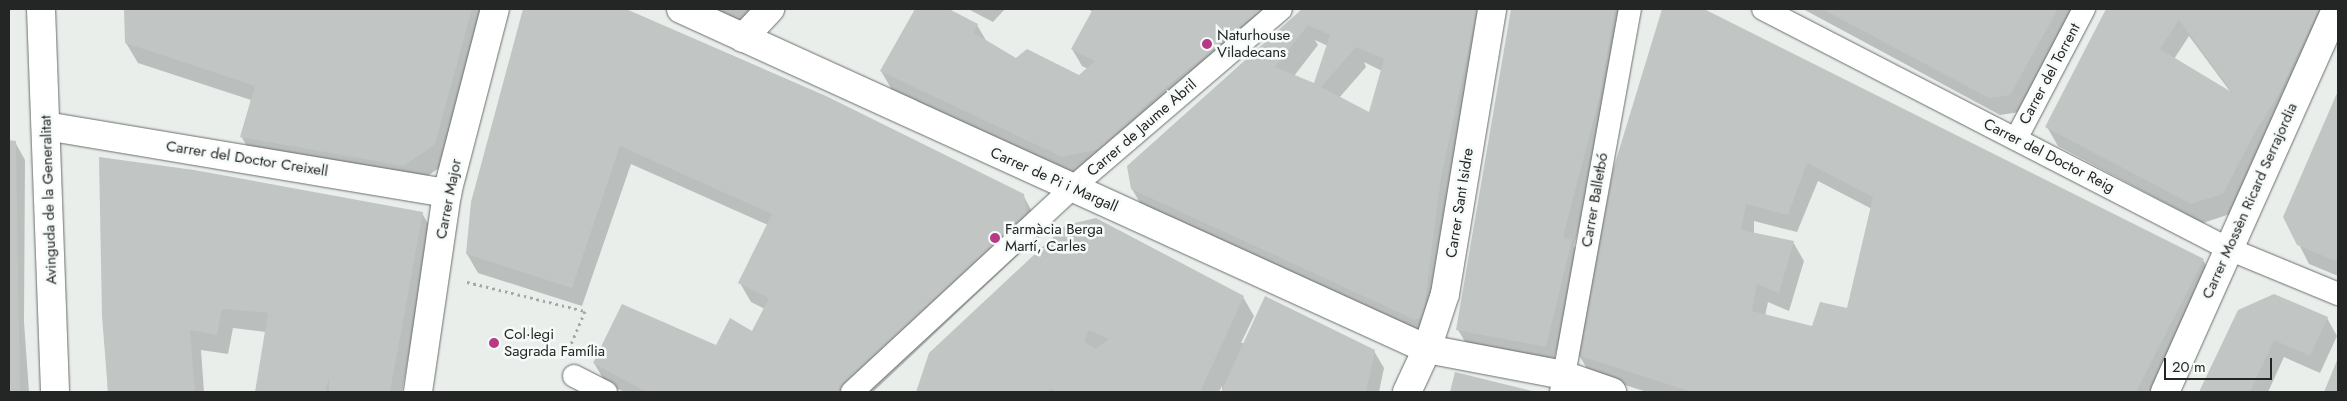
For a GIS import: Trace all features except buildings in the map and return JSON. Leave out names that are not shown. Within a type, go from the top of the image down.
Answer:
[{"type":"street","name":"Avinguda de la Generalitat","points":[[41,9],[55,392]]},
{"type":"street","name":"Carrer Major","points":[[418,392],[447,193],[495,9]]},
{"type":"street","name":"Carrer de Pi i Margall","points":[[681,9],[1427,349],[1562,384],[1612,392]]},
{"type":"street","points":[[743,38],[770,9]]},
{"type":"street","name":"Carrer de Jaume Abril","points":[[852,392],[1072,188],[1281,9]]},
{"type":"street","name":"Carrer Sant Isidre","points":[[1407,392],[1427,349],[1445,294],[1492,9]]},
{"type":"street","name":"Carrer Balletbó","points":[[1562,384],[1630,9]]},
{"type":"street","name":"Carrer del Doctor Reig","points":[[1763,9],[2229,248],[2338,294]]},
{"type":"street","name":"Carrer del Torrent","points":[[2016,139],[2084,9]]},
{"type":"street","name":"Carrer Mossèn Ricard Serrajordia","points":[[2165,392],[2336,9]]},
{"type":"street","name":"Carrer del Doctor Creixell","points":[[46,126],[447,193]]},
{"type":"street","points":[[574,376],[606,392]]},
{"type":"path","points":[[435,274],[585,311],[561,369],[574,376]]},
{"type":"place","name":"Naturhouse Viladecans","points":[[1207,44]]},
{"type":"place","name":"Farmàcia Berga Martí, Carles","points":[[995,238]]},
{"type":"place","name":"Col·legi Sagrada Família","points":[[494,343]]}]
